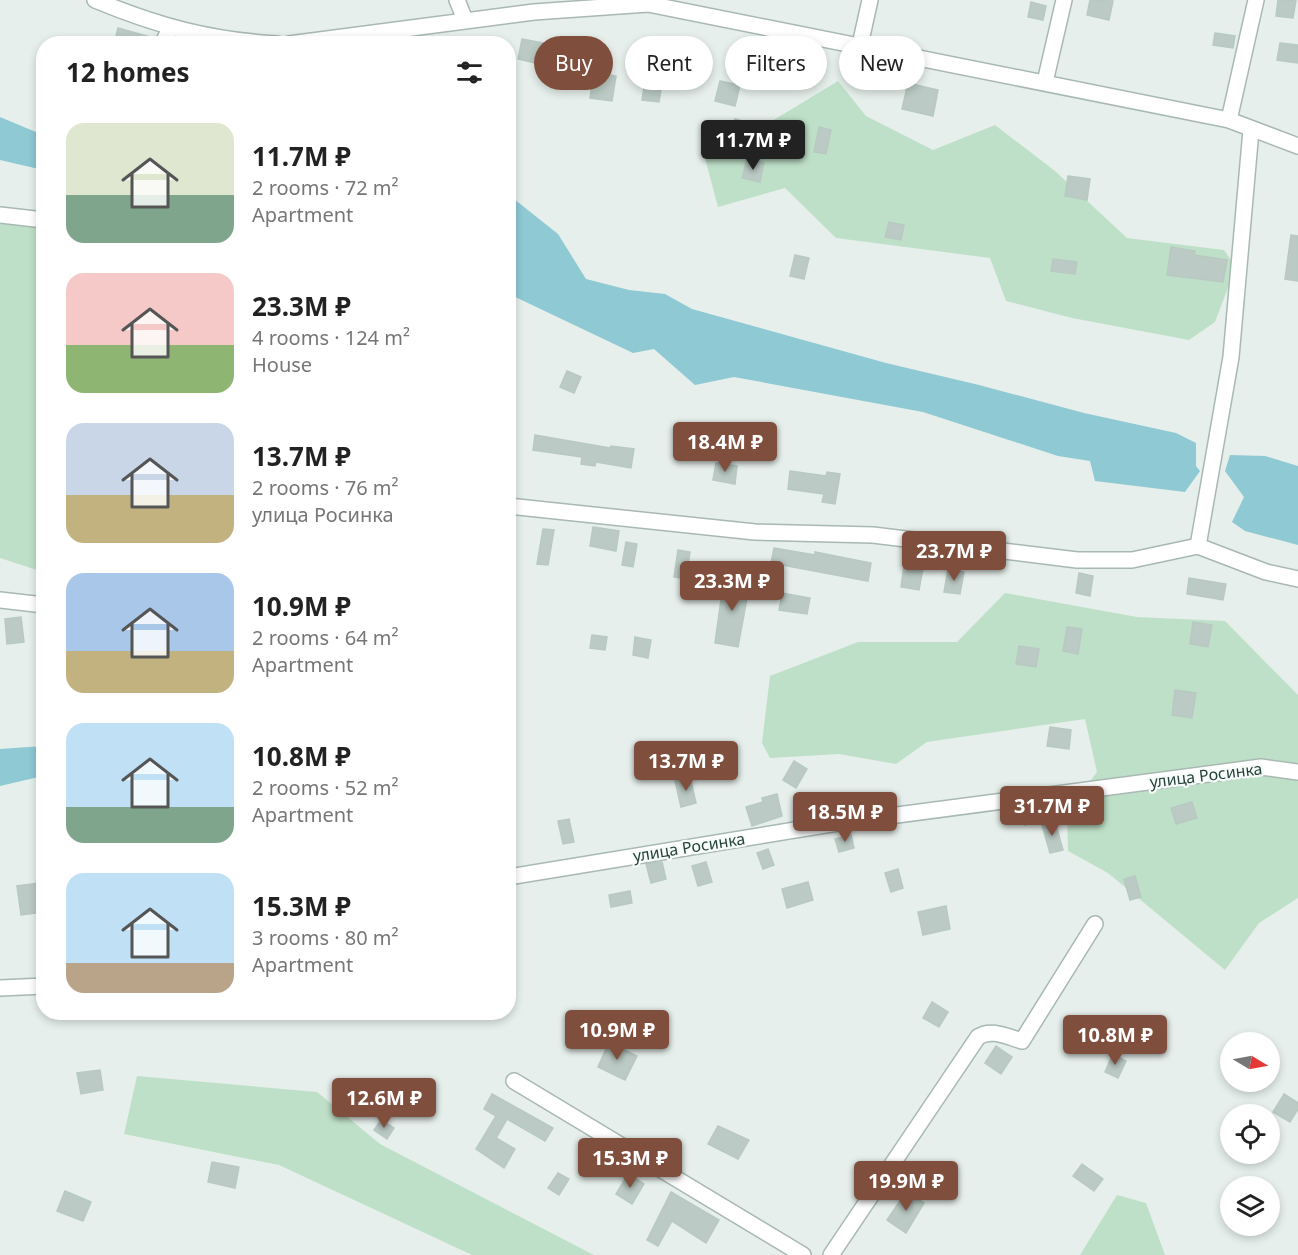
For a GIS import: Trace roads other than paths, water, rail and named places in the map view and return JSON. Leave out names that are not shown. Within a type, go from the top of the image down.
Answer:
[{"type":"street","points":[[95,0],[170,29],[207,36]]},
{"type":"street","points":[[457,0],[465,20]]},
{"type":"street","points":[[862,36],[870,0]]},
{"type":"street","points":[[1045,82],[1064,0]]},
{"type":"street","points":[[1229,120],[1256,0]]},
{"type":"street","points":[[348,36],[465,20],[649,2],[839,41]]},
{"type":"street","points":[[166,36],[170,29]]},
{"type":"street","points":[[925,58],[1229,120],[1298,146]]},
{"type":"street","points":[[1198,546],[1231,357],[1251,130]]},
{"type":"street","points":[[0,215],[36,219]]},
{"type":"street","points":[[516,507],[755,532],[873,535],[1077,560],[1132,560],[1198,546],[1266,572],[1298,579]]},
{"type":"street","points":[[0,600],[36,604]]},
{"type":"street","name":"улица Росинка","points":[[516,876],[844,822],[1261,766],[1298,772]]},
{"type":"street","points":[[831,1255],[978,1037],[984,1033],[996,1033],[1022,1041],[1095,924]]},
{"type":"street","points":[[0,988],[36,986]]},
{"type":"street","points":[[514,1081],[803,1255]]},
{"type":"water","points":[[0,117],[36,132],[36,168],[0,160]]},
{"type":"water","points":[[516,201],[558,234],[586,279],[629,290],[665,294],[692,309],[886,363],[1084,413],[1176,433],[1196,443],[1196,466],[1200,471],[1185,492],[1095,481],[1090,461],[1058,456],[923,412],[734,377],[695,385],[654,349],[633,353],[516,297]]},
{"type":"water","points":[[1230,455],[1265,456],[1298,466],[1298,545],[1245,531],[1232,522],[1244,497],[1225,471]]},
{"type":"water","points":[[36,746],[36,778],[0,786],[0,749]]}]
